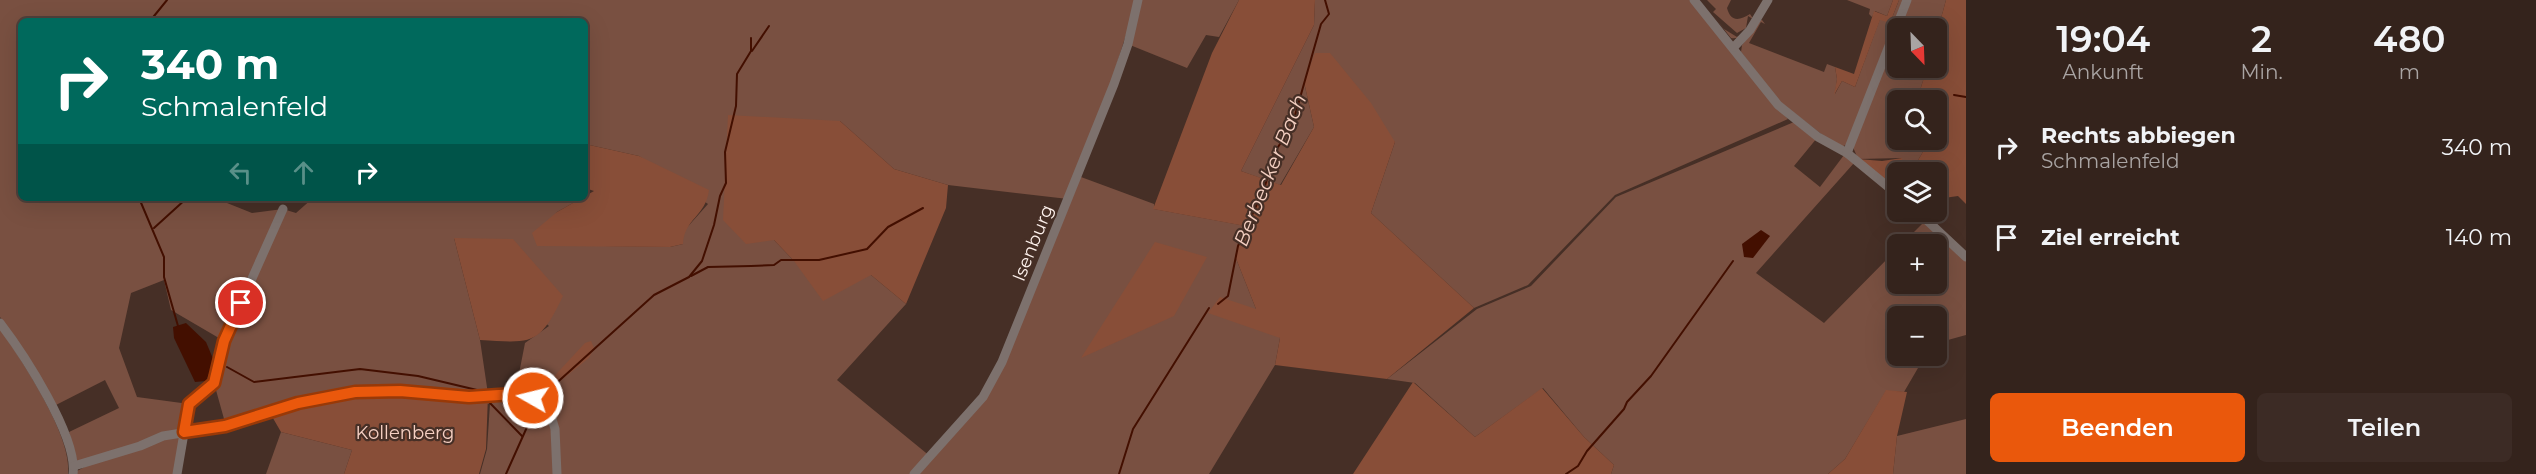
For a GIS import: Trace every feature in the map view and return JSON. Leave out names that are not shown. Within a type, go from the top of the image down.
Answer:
[{"type":"street","name":"Isenburg","points":[[914,474],[983,397],[1002,362],[1114,84],[1128,44],[1138,0]]},
{"type":"street","points":[[1694,0],[1786,112],[1818,137],[1847,153],[1887,186]]},
{"type":"street","points":[[1734,47],[1750,30],[1768,0]]},
{"type":"street","points":[[1847,153],[1907,0]]},
{"type":"street","points":[[177,474],[189,404],[214,383],[224,341],[283,209]]},
{"type":"street","points":[[1929,222],[1966,257]]},
{"type":"street","points":[[0,323],[42,388],[64,434],[74,470],[163,436],[225,426],[298,403],[355,392],[400,391],[469,397],[515,394],[533,398],[544,405],[551,416],[555,429],[557,474]]},
{"type":"shaded area","points":[[0,0],[1137,0],[1081,177],[1154,204],[1154,209],[1246,226],[1235,256],[1256,309],[1280,338],[1275,365],[1209,474],[480,474],[487,449],[490,404],[355,392],[226,426],[214,383],[224,341],[171,310],[164,280],[131,293],[119,348],[137,397],[189,404],[177,474],[76,474],[77,471],[90,464],[77,462],[69,432],[119,408],[105,380],[52,407],[14,336],[0,317]],"holes":[[[840,121],[894,169],[948,185],[1068,199],[983,397],[931,457],[837,380],[906,304],[871,275],[794,261],[774,240]],[[454,238],[549,326],[525,343],[515,394],[488,394],[480,340]]]},
{"type":"shaded area","points":[[1138,0],[1239,0],[1219,37],[1206,35],[1187,68],[1130,45]]},
{"type":"shaded area","points":[[1315,0],[1691,0],[1788,119],[1615,195],[1528,285],[1474,308],[1371,213],[1395,142],[1304,82],[1314,127],[1280,185],[1241,171],[1314,25]]},
{"type":"shaded area","points":[[1707,0],[1731,0],[1727,8],[1733,18],[1739,19],[1750,14],[1754,20],[1746,32],[1753,19],[1748,16],[1746,28],[1737,33],[1713,12],[1716,9]]},
{"type":"shaded area","points":[[1847,0],[1893,0],[1887,16],[1875,11],[1872,17],[1869,14],[1870,9]]},
{"type":"shaded area","points":[[1899,0],[1905,0],[1898,18],[1892,18]]},
{"type":"shaded area","points":[[1910,0],[1946,0],[1941,18],[1902,18]]},
{"type":"shaded area","points":[[1711,13],[1724,29],[1737,37],[1746,32],[1742,36],[1735,38],[1731,38]]},
{"type":"shaded area","points":[[1887,18],[1887,46],[1849,143],[1842,147],[1833,143],[1780,102],[1741,52],[1742,45],[1762,20],[1765,24],[1761,22],[1749,43],[1824,72],[1827,64],[1835,67],[1837,79],[1835,94],[1842,81],[1855,87],[1880,19]]},
{"type":"shaded area","points":[[1887,57],[1887,78],[1924,78],[1920,90],[1887,90],[1887,150],[1924,150],[1917,162],[1899,162],[1902,158],[1858,159],[1853,147]]},
{"type":"shaded area","points":[[1794,122],[1817,138],[1794,166],[1820,187],[1844,155],[1854,163],[1756,273],[1824,323],[1887,259],[1887,294],[1947,294],[1947,243],[1966,261],[1966,335],[1947,340],[1947,306],[1887,306],[1887,366],[1919,366],[1904,392],[1886,391],[1845,459],[1828,474],[1611,474],[1614,465],[1584,437],[1543,388],[1475,437],[1415,383],[1387,379],[1477,309],[1531,286],[1616,197]]},
{"type":"shaded area","points":[[1924,222],[1937,234],[1912,234]]},
{"type":"shaded area","points":[[1761,230],[1770,236],[1753,258],[1744,257],[1742,244]]},
{"type":"shaded area","points":[[186,323],[206,342],[214,361],[206,381],[195,382],[174,338],[173,327]]},
{"type":"shaded area","points":[[0,328],[32,378],[54,420],[67,458],[68,474],[0,474]]},
{"type":"shaded area","points":[[1966,419],[1966,474],[1893,474],[1897,436]]},
{"type":"shaded area","points":[[281,432],[352,450],[344,474],[266,474]]},
{"type":"green space","points":[[1239,0],[1315,0],[1314,25],[1241,171],[1281,185],[1314,127],[1304,82],[1315,53],[1330,53],[1371,103],[1395,142],[1371,213],[1474,308],[1387,379],[1275,365],[1280,338],[1208,313],[1220,297],[1256,309],[1235,256],[1245,226],[1153,209],[1212,53]]},
{"type":"green space","points":[[1893,0],[1899,0],[1892,18],[1887,18],[1887,22],[1880,20],[1855,87],[1842,81],[1834,95],[1837,79],[1835,67],[1854,74],[1874,11],[1887,16]]},
{"type":"green space","points":[[1946,0],[1966,0],[1966,204],[1958,196],[1947,198],[1947,162],[1917,162],[1924,150],[1947,150],[1947,90],[1920,90],[1924,78],[1947,78],[1947,18],[1941,18]]},
{"type":"green space","points":[[728,115],[840,121],[894,169],[948,185],[946,208],[906,304],[871,275],[823,301],[794,261],[774,240],[746,244],[723,220]]},
{"type":"green space","points":[[588,145],[639,156],[709,190],[704,206],[687,229],[683,244],[670,247],[537,246],[532,233],[557,212],[576,201],[588,201],[588,194],[594,191],[588,189]]},
{"type":"green space","points":[[1902,158],[1902,162],[1887,162],[1886,182],[1858,159],[1882,161]]},
{"type":"green space","points":[[454,238],[513,239],[563,296],[540,333],[523,341],[480,340]]},
{"type":"green space","points":[[1155,242],[1207,257],[1174,316],[1081,358]]},
{"type":"green space","points":[[591,341],[594,348],[589,358],[550,389],[546,385],[585,343]]},
{"type":"green space","points":[[1413,382],[1475,437],[1542,388],[1584,437],[1614,465],[1611,474],[1353,474]]},
{"type":"green space","points":[[1886,390],[1907,392],[1897,436],[1893,474],[1828,474],[1845,459]]},
{"type":"green space","name":"Kollenberg","points":[[355,392],[488,395],[486,449],[479,474],[344,474],[352,450],[281,432],[270,413]]},
{"type":"waterway","points":[[152,18],[167,0]]},
{"type":"waterway","name":"Berbecker Bach","points":[[1218,304],[1228,296],[1238,246],[1265,186],[1274,153],[1292,126],[1321,24],[1329,14],[1325,0]]},
{"type":"waterway","points":[[752,51],[769,26]]},
{"type":"waterway","points":[[541,397],[654,295],[689,277],[702,261],[714,225],[720,196],[726,183],[725,152],[736,106],[737,74],[751,51],[751,38]]},
{"type":"waterway","points":[[1954,95],[1966,97]]},
{"type":"waterway","points":[[140,201],[164,257],[164,277],[178,326]]},
{"type":"waterway","points":[[154,228],[184,201]]},
{"type":"waterway","points":[[691,276],[708,267],[774,265],[781,260],[819,260],[867,249],[888,227],[923,208]]},
{"type":"waterway","points":[[1566,474],[1578,466],[1587,451],[1651,376],[1733,261]]},
{"type":"waterway","name":"Berbecker Bach","points":[[1119,474],[1133,429],[1209,308]]},
{"type":"waterway","points":[[227,367],[254,382],[360,369],[418,376],[477,390]]},
{"type":"waterway","points":[[488,401],[522,436]]},
{"type":"waterway","points":[[506,474],[536,407]]},
{"type":"route","points":[[241,303],[224,341],[214,383],[189,404],[184,432],[225,426],[298,403],[355,392],[400,391],[469,397],[515,394],[533,398]]}]
